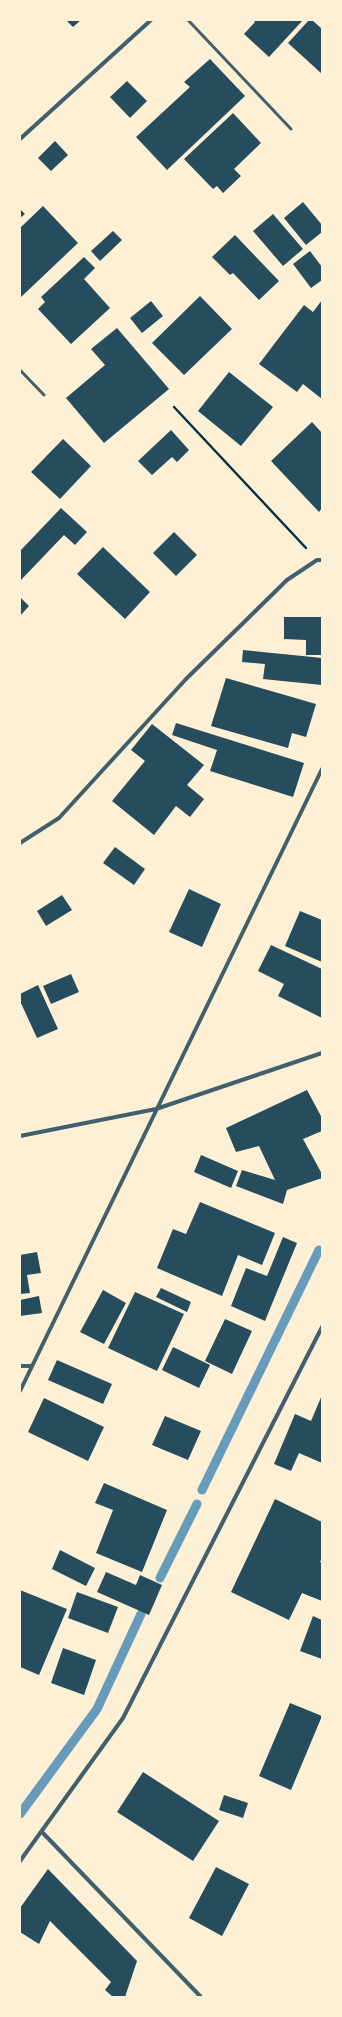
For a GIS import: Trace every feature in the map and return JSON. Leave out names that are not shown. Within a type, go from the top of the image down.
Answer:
[{"type":"street","points":[[20,139],[151,20]]},
{"type":"street","points":[[20,843],[59,818],[186,679],[288,580],[320,560]]},
{"type":"street","points":[[20,1391],[322,769]]},
{"type":"street","points":[[20,1136],[156,1109],[322,1053]]},
{"type":"street","points":[[20,1861],[123,1718],[322,1327]]},
{"type":"street","points":[[20,1366],[32,1366]]},
{"type":"street","points":[[42,1832],[201,1997]]},
{"type":"lane","points":[[188,20],[291,129]]},
{"type":"lane","points":[[20,370],[44,395]]},
{"type":"path","points":[[174,407],[320,560]]},
{"type":"building","points":[[66,20],[81,20],[73,27]]},
{"type":"building","points":[[253,20],[303,20],[269,57],[244,34],[255,22]]},
{"type":"building","points":[[309,20],[312,20],[322,29],[322,74],[288,43]]},
{"type":"building","points":[[210,59],[245,96],[167,170],[136,137],[190,87],[184,82]]},
{"type":"building","points":[[127,81],[147,101],[130,118],[110,97]]},
{"type":"building","points":[[233,113],[261,143],[234,169],[241,176],[223,193],[217,186],[213,189],[184,159]]},
{"type":"building","points":[[55,141],[68,155],[51,171],[38,158]]},
{"type":"building","points":[[303,202],[322,225],[322,232],[306,245],[284,218]]},
{"type":"building","points":[[43,206],[78,243],[20,298],[20,228]]},
{"type":"building","points":[[20,209],[25,214],[20,218]]},
{"type":"building","points":[[273,214],[303,249],[283,266],[253,231]]},
{"type":"building","points":[[113,231],[122,240],[100,261],[91,251]]},
{"type":"building","points":[[235,235],[279,281],[259,300],[233,273],[230,275],[212,257]]},
{"type":"building","points":[[310,251],[322,267],[322,280],[311,288],[293,264]]},
{"type":"building","points":[[84,257],[95,268],[84,279],[110,308],[71,344],[38,309],[45,302],[41,297]]},
{"type":"building","points":[[200,296],[232,329],[184,375],[152,343]]},
{"type":"building","points":[[322,300],[322,399],[303,384],[297,392],[259,364],[304,305],[313,312]]},
{"type":"building","points":[[151,301],[163,316],[142,333],[130,318]]},
{"type":"building","points":[[117,328],[169,389],[104,443],[66,398],[105,365],[91,349]]},
{"type":"building","points":[[229,372],[273,407],[241,446],[198,411]]},
{"type":"building","points":[[312,422],[322,433],[322,508],[319,512],[271,461]]},
{"type":"building","points":[[171,430],[189,450],[177,462],[172,457],[152,475],[138,461]]},
{"type":"building","points":[[63,439],[91,466],[60,499],[31,472]]},
{"type":"building","points":[[61,508],[87,532],[75,545],[64,535],[20,581],[20,551]]},
{"type":"building","points":[[174,532],[197,555],[176,576],[153,553]]},
{"type":"building","points":[[103,547],[150,592],[125,619],[77,574]]},
{"type":"building","points":[[20,597],[29,606],[20,616]]},
{"type":"building","points":[[284,617],[322,617],[322,655],[306,655],[306,640],[284,639]]},
{"type":"building","points":[[243,650],[322,658],[322,685],[263,679],[265,664],[242,662]]},
{"type":"building","points":[[226,678],[316,704],[306,737],[292,733],[288,748],[211,726]]},
{"type":"building","points":[[176,723],[304,763],[293,797],[210,771],[217,750],[172,735]]},
{"type":"building","points":[[152,724],[204,765],[187,785],[204,799],[190,817],[176,806],[154,835],[112,801],[145,761],[131,750]]},
{"type":"building","points":[[115,847],[145,869],[134,885],[103,863]]},
{"type":"building","points":[[189,889],[221,904],[202,947],[169,932]]},
{"type":"building","points":[[62,895],[72,910],[46,926],[37,911]]},
{"type":"building","points":[[300,911],[322,920],[322,962],[285,946]]},
{"type":"building","points":[[271,945],[322,969],[322,1018],[278,996],[284,984],[258,971]]},
{"type":"building","points":[[71,974],[79,992],[51,1004],[43,986]]},
{"type":"building","points":[[38,985],[58,1029],[37,1038],[20,1001],[20,994]]},
{"type":"building","points":[[307,1090],[322,1118],[322,1131],[303,1139],[322,1174],[322,1178],[287,1190],[283,1204],[236,1186],[242,1170],[275,1180],[259,1146],[236,1152],[226,1128]]},
{"type":"building","points":[[201,1155],[238,1171],[231,1188],[194,1172]]},
{"type":"building","points":[[200,1202],[275,1233],[262,1265],[238,1255],[222,1296],[157,1268],[173,1229],[186,1234]]},
{"type":"building","points":[[283,1237],[297,1243],[265,1321],[231,1306],[246,1268],[267,1276]]},
{"type":"building","points":[[37,1252],[41,1273],[27,1275],[30,1293],[20,1294],[20,1255]]},
{"type":"building","points":[[161,1288],[191,1302],[187,1312],[156,1297]]},
{"type":"building","points":[[103,1290],[126,1303],[104,1344],[80,1332]]},
{"type":"building","points":[[135,1292],[184,1314],[157,1371],[108,1348]]},
{"type":"building","points":[[39,1296],[42,1313],[20,1316],[20,1300]]},
{"type":"building","points":[[225,1319],[252,1331],[232,1374],[205,1361]]},
{"type":"building","points":[[173,1347],[210,1365],[199,1388],[162,1370]]},
{"type":"building","points":[[57,1360],[112,1384],[103,1404],[48,1380]]},
{"type":"building","points":[[322,1395],[322,1463],[299,1453],[291,1471],[274,1464],[295,1414],[311,1421]]},
{"type":"building","points":[[44,1398],[104,1427],[88,1461],[28,1432]]},
{"type":"building","points":[[165,1416],[201,1431],[188,1460],[152,1445]]},
{"type":"building","points":[[104,1483],[167,1510],[142,1572],[96,1553],[113,1510],[95,1503]]},
{"type":"building","points":[[275,1499],[322,1522],[322,1558],[320,1562],[322,1563],[322,1601],[302,1593],[289,1620],[231,1592]]},
{"type":"building","points":[[60,1550],[95,1568],[86,1586],[52,1569]]},
{"type":"building","points":[[106,1572],[136,1585],[140,1575],[162,1585],[149,1615],[97,1592]]},
{"type":"building","points":[[20,1590],[67,1609],[39,1675],[20,1667]]},
{"type":"building","points":[[77,1592],[118,1607],[108,1633],[68,1618]]},
{"type":"building","points":[[313,1616],[322,1620],[322,1659],[300,1651]]},
{"type":"building","points":[[63,1648],[96,1660],[84,1695],[51,1683]]},
{"type":"building","points":[[290,1703],[322,1716],[291,1790],[259,1776]]},
{"type":"building","points":[[143,1772],[219,1821],[193,1861],[117,1812]]},
{"type":"building","points":[[224,1795],[248,1803],[243,1818],[219,1810]]},
{"type":"building","points":[[216,1867],[249,1884],[222,1936],[189,1918]]},
{"type":"building","points":[[48,1869],[137,1961],[125,1997],[113,1997],[105,1990],[111,1982],[50,1921],[39,1944],[20,1932],[20,1908]]},
{"type":"waterway","points":[[202,1490],[319,1250]]},
{"type":"waterway","points":[[160,1578],[197,1504]]},
{"type":"waterway","points":[[20,1814],[97,1709],[141,1614]]}]
